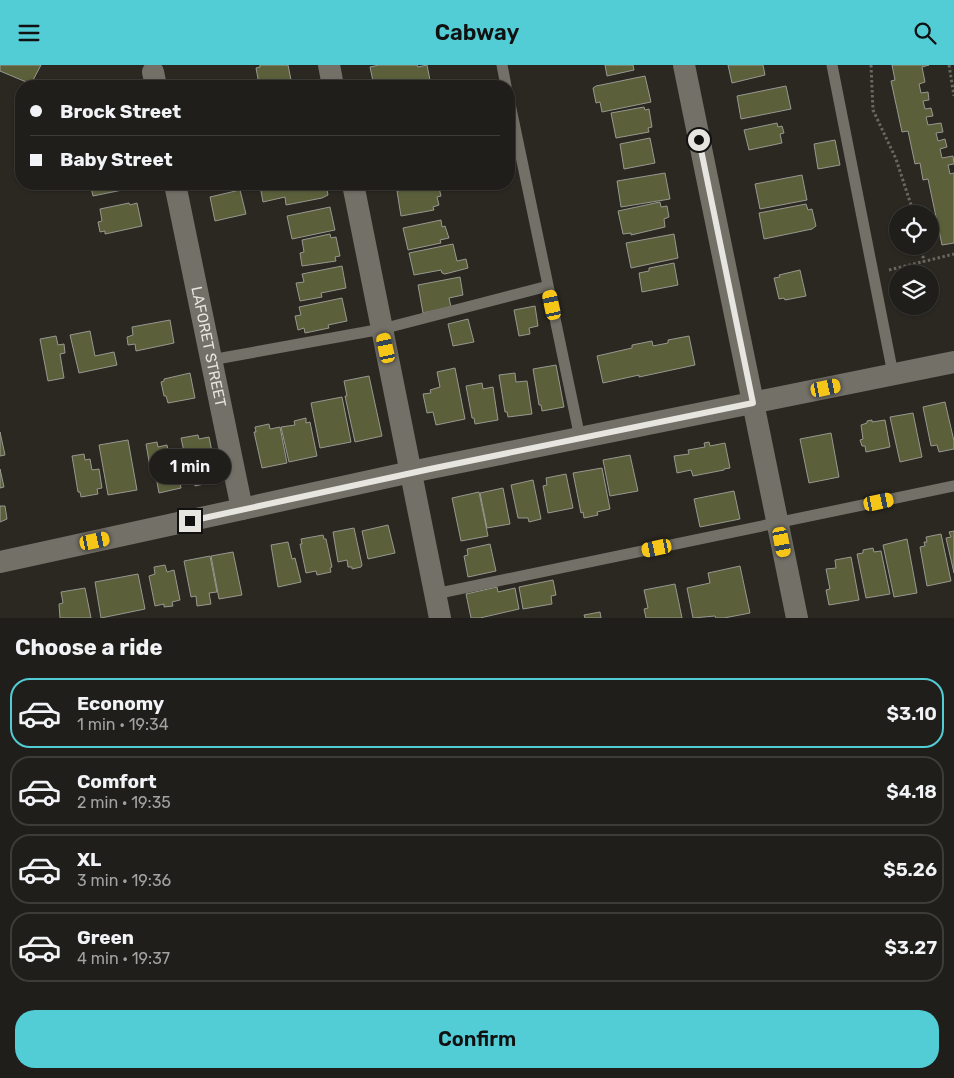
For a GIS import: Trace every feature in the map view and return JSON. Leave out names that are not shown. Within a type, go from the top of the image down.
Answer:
[{"type":"street","points":[[329,65],[332,80]]},
{"type":"street","points":[[684,65],[797,618]]},
{"type":"street","name":"LAFORET STREET","points":[[176,190],[242,509]]},
{"type":"street","points":[[354,190],[440,618]]},
{"type":"street","points":[[0,561],[411,473],[954,362]]},
{"type":"lane","points":[[502,65],[505,80]]},
{"type":"lane","points":[[832,65],[893,374]]},
{"type":"lane","points":[[515,128],[580,438]]},
{"type":"lane","points":[[211,360],[382,329],[548,286]]},
{"type":"lane","points":[[436,594],[954,486]]},
{"type":"path","points":[[871,65],[873,109],[896,159],[911,205]]},
{"type":"path","points":[[949,65],[954,96]]},
{"type":"path","points":[[923,255],[924,262]]},
{"type":"path","points":[[873,274],[954,255]]},
{"type":"building","points":[[0,65],[41,65],[33,80],[21,80],[0,71]]},
{"type":"building","points":[[260,65],[288,65],[291,80],[258,80],[256,68],[260,67]]},
{"type":"building","points":[[379,65],[417,65],[418,67],[427,65],[430,80],[373,80],[370,67]]},
{"type":"building","points":[[605,65],[633,65],[634,70],[607,76]]},
{"type":"building","points":[[728,65],[763,65],[765,75],[732,83]]},
{"type":"building","points":[[892,65],[929,65],[922,67],[925,82],[919,84],[921,93],[928,92],[929,100],[923,101],[925,109],[931,108],[933,116],[926,117],[928,125],[941,123],[943,132],[936,133],[938,141],[945,139],[947,147],[940,149],[942,158],[953,156],[954,164],[948,165],[950,174],[954,173],[954,243],[942,245],[939,231],[939,205],[934,205],[928,179],[923,180],[920,163],[915,164],[908,131],[902,132],[891,81],[895,80]]},
{"type":"building","points":[[645,76],[651,102],[602,112],[600,102],[596,103],[593,88]]},
{"type":"building","points":[[786,86],[791,109],[741,119],[737,96]]},
{"type":"building","points":[[644,107],[645,110],[649,109],[652,127],[648,128],[649,132],[616,138],[611,113]]},
{"type":"building","points":[[777,123],[778,127],[782,126],[784,133],[780,134],[782,143],[749,150],[744,130]]},
{"type":"building","points":[[650,138],[655,163],[624,169],[620,144]]},
{"type":"building","points":[[835,140],[840,165],[818,169],[814,144]]},
{"type":"building","points":[[665,173],[670,199],[621,207],[617,181]]},
{"type":"building","points":[[802,175],[807,200],[760,209],[755,184]]},
{"type":"building","points":[[92,190],[122,190],[93,196]]},
{"type":"building","points":[[240,190],[246,214],[215,221],[210,197]]},
{"type":"building","points":[[261,190],[327,190],[328,195],[322,198],[286,205],[285,197],[263,202]]},
{"type":"building","points":[[440,190],[441,196],[437,197],[439,205],[433,207],[434,210],[401,216],[397,191]]},
{"type":"building","points":[[660,202],[661,207],[667,206],[669,217],[664,219],[665,227],[631,235],[631,233],[623,234],[618,211]]},
{"type":"building","points":[[129,203],[130,205],[137,203],[142,226],[105,234],[105,231],[100,232],[98,222],[102,221],[100,209]]},
{"type":"building","points":[[806,204],[808,210],[812,209],[816,226],[812,229],[764,239],[759,213]]},
{"type":"building","points":[[330,207],[335,230],[292,239],[287,216]]},
{"type":"building","points":[[441,220],[442,227],[445,226],[449,238],[440,240],[441,243],[408,250],[403,228]]},
{"type":"building","points":[[330,234],[331,238],[336,237],[340,256],[335,257],[336,261],[302,266],[300,253],[304,252],[302,240]]},
{"type":"building","points":[[674,234],[678,258],[631,268],[626,243]]},
{"type":"building","points":[[453,244],[457,261],[466,259],[468,268],[445,274],[441,270],[414,275],[409,253]]},
{"type":"building","points":[[674,263],[678,285],[642,292],[639,273],[649,271],[649,268]]},
{"type":"building","points":[[342,266],[346,288],[321,293],[322,297],[300,301],[296,283],[304,282],[302,274]]},
{"type":"building","points":[[800,270],[806,296],[785,300],[784,298],[779,299],[774,278]]},
{"type":"building","points":[[460,277],[463,295],[449,298],[451,307],[423,313],[418,285]]},
{"type":"building","points":[[342,298],[347,321],[328,325],[329,328],[305,333],[304,328],[298,330],[295,316],[301,315],[299,307]]},
{"type":"building","points":[[535,306],[538,326],[529,328],[530,334],[519,336],[514,310]]},
{"type":"building","points":[[468,319],[474,342],[453,346],[448,324]]},
{"type":"building","points":[[170,320],[174,343],[136,351],[135,344],[128,345],[127,337],[133,335],[132,327]]},
{"type":"building","points":[[90,331],[95,356],[114,352],[117,365],[79,373],[70,335]]},
{"type":"building","points":[[56,336],[58,345],[64,344],[65,353],[60,354],[64,378],[48,381],[40,339]]},
{"type":"building","points":[[689,336],[695,365],[603,383],[597,356],[632,348],[632,345],[652,341],[653,346],[668,343],[668,340]]},
{"type":"building","points":[[556,365],[564,407],[542,411],[541,405],[539,405],[533,369]]},
{"type":"building","points":[[455,368],[465,419],[436,425],[433,412],[427,413],[423,394],[431,393],[430,390],[440,387],[437,372]]},
{"type":"building","points":[[190,373],[195,398],[168,403],[166,396],[164,396],[161,382],[164,379]]},
{"type":"building","points":[[515,373],[516,382],[527,381],[532,414],[508,417],[507,412],[505,412],[499,375]]},
{"type":"building","points":[[369,376],[382,436],[355,442],[345,396],[347,396],[344,381]]},
{"type":"building","points":[[482,383],[483,389],[493,387],[498,420],[475,424],[474,418],[472,418],[466,386]]},
{"type":"building","points":[[342,397],[351,442],[320,448],[311,403]]},
{"type":"building","points":[[945,402],[954,441],[954,449],[939,452],[937,445],[931,446],[923,407]]},
{"type":"building","points":[[913,413],[922,457],[900,462],[890,417]]},
{"type":"building","points":[[306,418],[306,423],[310,422],[317,456],[289,462],[281,427],[295,425],[294,421]]},
{"type":"building","points":[[872,420],[872,422],[885,420],[890,447],[866,452],[865,446],[862,446],[860,440],[863,439],[861,425]]},
{"type":"building","points":[[269,424],[270,429],[280,427],[287,463],[262,468],[254,432],[256,432],[255,427]]},
{"type":"building","points":[[0,432],[5,455],[0,456]]},
{"type":"building","points":[[831,433],[839,477],[809,483],[800,439]]},
{"type":"building","points":[[198,435],[199,439],[209,437],[218,481],[195,486],[190,460],[186,461],[181,438]]},
{"type":"building","points":[[128,440],[137,490],[108,495],[99,445]]},
{"type":"building","points":[[157,442],[158,447],[167,445],[169,455],[174,453],[181,488],[159,493],[154,466],[150,467],[146,444]]},
{"type":"building","points":[[709,442],[710,446],[725,443],[730,468],[693,476],[691,470],[677,473],[674,456],[689,454],[688,450],[705,447],[704,443]]},
{"type":"building","points":[[84,454],[85,460],[90,459],[92,470],[99,469],[102,488],[97,489],[98,494],[81,497],[80,492],[78,492],[72,456]]},
{"type":"building","points":[[630,455],[638,491],[610,496],[603,460]]},
{"type":"building","points":[[602,468],[610,509],[597,512],[598,515],[584,518],[583,512],[581,513],[573,473]]},
{"type":"building","points":[[0,469],[4,487],[0,488]]},
{"type":"building","points":[[566,474],[573,508],[548,513],[543,486],[547,485],[546,478]]},
{"type":"building","points":[[533,480],[541,519],[529,522],[528,518],[518,518],[511,485]]},
{"type":"building","points":[[503,488],[510,524],[487,528],[480,493]]},
{"type":"building","points":[[734,491],[740,519],[700,527],[694,499]]},
{"type":"building","points":[[479,492],[488,536],[461,541],[452,498]]},
{"type":"building","points":[[0,506],[5,506],[7,519],[0,522]]},
{"type":"building","points":[[388,525],[395,553],[368,559],[362,531]]},
{"type":"building","points":[[354,528],[362,565],[352,569],[352,567],[348,567],[347,560],[338,562],[333,532]]},
{"type":"building","points":[[954,531],[954,573],[946,538],[951,537],[949,532]]},
{"type":"building","points":[[941,534],[951,581],[927,586],[920,547],[925,546],[924,542],[927,542],[926,537]]},
{"type":"building","points":[[323,535],[324,539],[326,539],[332,567],[330,568],[331,572],[317,575],[316,571],[306,573],[300,544],[302,544],[301,539]]},
{"type":"building","points":[[907,539],[917,593],[894,597],[883,545]]},
{"type":"building","points":[[288,542],[292,559],[295,558],[301,582],[278,587],[271,545]]},
{"type":"building","points":[[490,544],[496,571],[468,577],[464,556],[468,555],[467,549]]},
{"type":"building","points":[[873,548],[874,552],[881,551],[890,594],[866,598],[857,554],[863,553],[863,550]]},
{"type":"building","points":[[233,552],[242,595],[219,599],[211,556]]},
{"type":"building","points":[[210,556],[217,592],[209,593],[211,604],[197,606],[196,596],[191,597],[184,561]]},
{"type":"building","points":[[851,557],[859,600],[829,605],[826,590],[830,589],[826,569],[836,568],[835,560]]},
{"type":"building","points":[[165,565],[167,572],[174,570],[180,600],[172,602],[173,606],[164,607],[164,604],[155,606],[149,576],[155,574],[154,567]]},
{"type":"building","points":[[740,566],[750,613],[724,618],[716,618],[715,616],[693,618],[687,588],[710,583],[708,573]]},
{"type":"building","points":[[138,574],[145,609],[101,618],[95,582]]},
{"type":"building","points":[[553,580],[556,595],[551,596],[552,604],[523,609],[519,587]]},
{"type":"building","points":[[675,584],[682,618],[646,618],[644,609],[648,608],[644,590]]},
{"type":"building","points":[[497,587],[498,592],[515,588],[519,609],[480,618],[471,618],[466,594]]},
{"type":"building","points":[[85,588],[91,618],[60,618],[59,604],[63,603],[61,592]]},
{"type":"building","points":[[600,612],[601,618],[585,618],[584,615]]},
{"type":"route","points":[[190,521],[430,469],[753,403],[699,140]]}]
